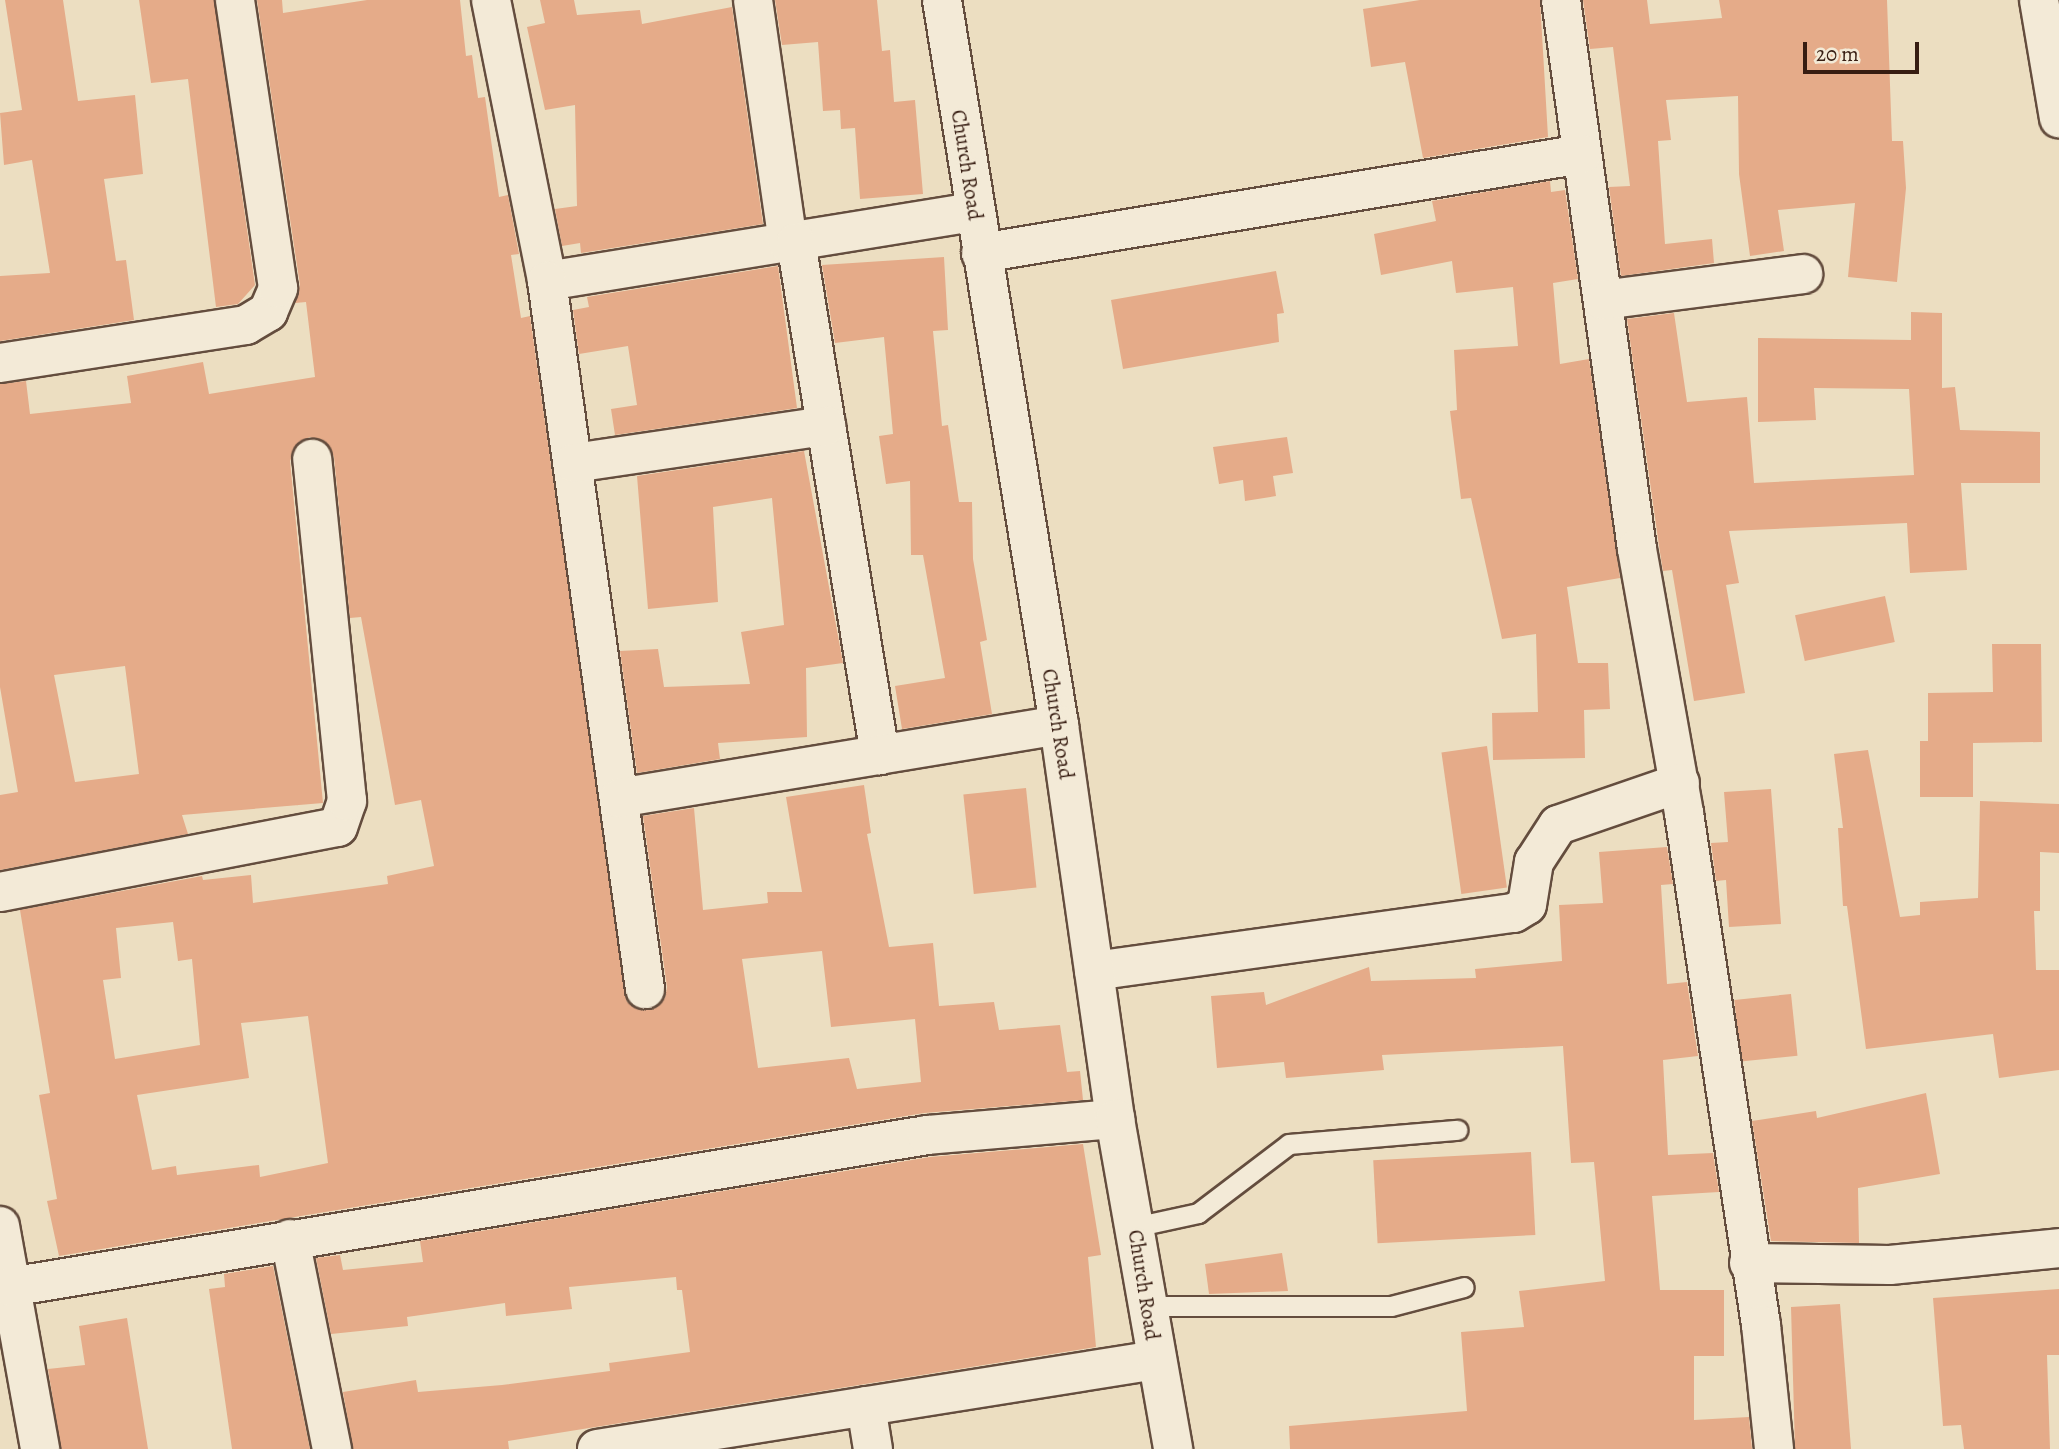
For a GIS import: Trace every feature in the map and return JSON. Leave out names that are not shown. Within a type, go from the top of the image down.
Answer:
[{"type":"street","points":[[0,363],[246,325],[268,312],[278,288],[235,0]]},
{"type":"street","points":[[491,0],[547,281],[645,989]]},
{"type":"street","points":[[752,0],[880,755]]},
{"type":"street","name":"Church Road","points":[[942,0],[974,212],[1059,725],[1115,1119],[1172,1449]]},
{"type":"street","points":[[1561,0],[1637,549],[1679,783],[1774,1449]]},
{"type":"street","points":[[2039,0],[2059,118]]},
{"type":"street","points":[[981,253],[1582,154]]},
{"type":"street","points":[[547,281],[974,212]]},
{"type":"street","points":[[1603,300],[1803,274]]},
{"type":"street","points":[[574,463],[826,426]]},
{"type":"street","points":[[0,892],[338,827],[347,800],[312,459]]},
{"type":"street","points":[[619,798],[1059,725]]},
{"type":"street","points":[[1094,971],[1514,913],[1527,905],[1534,862],[1558,825],[1679,783]]},
{"type":"street","points":[[10,1287],[927,1135],[1115,1119]]},
{"type":"street","points":[[0,1226],[40,1449]]},
{"type":"street","points":[[290,1239],[332,1449]]},
{"type":"street","points":[[1749,1263],[1890,1265],[2059,1248]]},
{"type":"street","points":[[597,1449],[1156,1360]]},
{"type":"street","points":[[866,1406],[873,1449]]},
{"type":"lane","points":[[1134,1227],[1198,1213],[1289,1144],[1457,1130]]},
{"type":"lane","points":[[1147,1306],[1391,1306],[1464,1287]]},
{"type":"building","points":[[5,0],[63,0],[78,101],[135,95],[143,174],[104,179],[116,261],[126,260],[134,320],[0,341],[0,276],[50,273],[32,160],[4,165],[0,113],[22,110]]},
{"type":"building","points":[[139,0],[214,0],[255,285],[238,304],[216,307],[188,79],[151,83]]},
{"type":"building","points":[[257,0],[282,0],[283,13],[367,0],[460,0],[466,56],[472,55],[478,98],[485,97],[499,197],[508,195],[519,254],[511,255],[521,318],[530,316],[627,1002],[649,1010],[665,998],[667,987],[643,816],[694,808],[703,910],[768,903],[767,892],[802,892],[786,797],[864,785],[871,833],[867,834],[889,947],[933,943],[939,1006],[994,1002],[999,1030],[1060,1025],[1067,1072],[1080,1071],[1083,1100],[924,1113],[59,1256],[47,1201],[57,1199],[39,1095],[50,1093],[20,910],[202,876],[203,880],[251,875],[253,903],[388,884],[387,876],[434,866],[421,800],[395,805],[361,617],[350,618],[334,457],[329,446],[310,437],[299,442],[290,461],[323,803],[182,815],[188,834],[0,870],[0,795],[18,792],[0,687],[0,384],[26,381],[30,414],[131,403],[127,376],[203,362],[209,394],[315,377],[306,302],[295,303],[300,285]],"holes":[[[125,666],[139,774],[75,782],[54,675]],[[173,922],[178,961],[192,959],[200,1045],[115,1059],[103,980],[121,978],[116,928]],[[822,951],[831,1027],[915,1019],[921,1082],[857,1089],[849,1058],[758,1068],[742,959]],[[308,1016],[328,1163],[260,1177],[259,1165],[177,1175],[176,1166],[152,1170],[137,1095],[249,1078],[241,1023]]]},
{"type":"building","points":[[540,0],[574,0],[577,15],[640,10],[642,24],[732,7],[763,224],[581,253],[580,243],[562,246],[555,209],[577,206],[575,105],[545,110],[527,27],[545,23]]},
{"type":"building","points":[[775,0],[877,0],[882,51],[890,50],[894,102],[915,100],[923,194],[860,199],[855,128],[841,129],[840,110],[823,111],[818,42],[782,45]]},
{"type":"building","points":[[1420,0],[1540,0],[1548,137],[1423,158],[1405,62],[1371,67],[1363,9]]},
{"type":"building","points":[[1583,0],[1647,0],[1650,24],[1722,18],[1719,0],[1887,0],[1892,141],[1903,141],[1906,188],[1897,282],[1848,277],[1855,203],[1778,210],[1784,251],[1750,256],[1739,174],[1738,96],[1666,100],[1671,140],[1658,141],[1665,244],[1712,239],[1714,263],[1621,276],[1609,187],[1630,186],[1613,47],[1590,49]]},
{"type":"building","points":[[1550,181],[1551,192],[1565,190],[1578,279],[1553,283],[1560,364],[1589,359],[1620,578],[1567,587],[1578,663],[1608,663],[1610,709],[1584,710],[1585,758],[1493,760],[1492,713],[1538,712],[1536,634],[1502,639],[1471,498],[1461,499],[1450,411],[1457,410],[1454,350],[1518,346],[1513,287],[1456,293],[1452,261],[1381,275],[1374,234],[1436,221],[1432,201]]},
{"type":"building","points":[[944,257],[948,330],[933,331],[942,426],[948,425],[959,502],[972,502],[973,559],[987,640],[980,642],[992,714],[902,729],[895,686],[945,678],[923,555],[911,555],[910,481],[886,484],[879,436],[893,434],[884,337],[835,343],[822,265]]},
{"type":"building","points":[[778,266],[797,408],[615,435],[611,409],[637,405],[628,346],[579,354],[573,310],[589,307],[587,297]]},
{"type":"building","points":[[1276,271],[1284,313],[1277,314],[1279,342],[1123,369],[1111,300]]},
{"type":"building","points":[[1911,312],[1942,313],[1942,388],[1955,387],[1960,430],[2040,432],[2040,483],[1961,483],[1967,570],[1910,573],[1907,523],[1729,531],[1739,583],[1726,585],[1745,693],[1694,701],[1672,570],[1663,571],[1627,319],[1674,313],[1687,402],[1747,397],[1754,483],[1914,475],[1909,389],[1814,388],[1816,420],[1758,422],[1758,338],[1911,340]]},
{"type":"building","points":[[1287,437],[1293,473],[1273,476],[1276,496],[1245,501],[1243,480],[1219,484],[1213,447]]},
{"type":"building","points":[[804,451],[843,663],[806,668],[807,737],[718,743],[720,759],[637,773],[620,651],[658,649],[664,687],[750,684],[741,632],[784,625],[772,498],[713,507],[718,602],[648,609],[637,476]]},
{"type":"building","points":[[1885,596],[1895,642],[1805,661],[1795,615]]},
{"type":"building","points":[[1992,644],[2041,644],[2042,742],[1973,743],[1973,797],[1920,797],[1920,741],[1928,741],[1928,693],[1993,692]]},
{"type":"building","points":[[1487,746],[1507,888],[1461,894],[1441,752]]},
{"type":"building","points":[[1868,750],[1900,917],[1920,915],[1920,902],[1978,898],[1980,801],[2059,804],[2059,853],[2040,852],[2040,911],[2034,911],[2036,970],[2059,970],[2059,1070],[1999,1078],[1993,1034],[1866,1049],[1847,906],[1843,906],[1838,828],[1843,828],[1834,754]]},
{"type":"building","points":[[1026,788],[1036,887],[974,894],[963,795]]},
{"type":"building","points":[[1771,789],[1781,924],[1729,927],[1726,880],[1716,881],[1711,843],[1728,842],[1724,792]]},
{"type":"building","points":[[1667,847],[1673,884],[1661,885],[1667,984],[1687,982],[1698,1056],[1663,1060],[1668,1155],[1713,1153],[1719,1192],[1652,1196],[1660,1290],[1724,1290],[1724,1356],[1694,1356],[1694,1420],[1749,1417],[1752,1449],[1290,1449],[1289,1426],[1467,1411],[1461,1332],[1524,1327],[1519,1291],[1605,1281],[1594,1162],[1571,1163],[1563,1046],[1382,1055],[1384,1070],[1286,1078],[1284,1062],[1217,1068],[1211,996],[1264,992],[1266,1005],[1369,967],[1371,981],[1476,978],[1475,969],[1562,961],[1559,905],[1603,903],[1599,852]]},
{"type":"building","points":[[1791,994],[1797,1056],[1741,1062],[1734,1000]]},
{"type":"building","points":[[1926,1093],[1940,1174],[1858,1188],[1859,1243],[1771,1241],[1752,1121],[1816,1111],[1817,1118]]},
{"type":"building","points":[[1083,1144],[1101,1255],[1088,1257],[1096,1347],[508,1441],[509,1449],[353,1449],[343,1392],[416,1380],[418,1392],[502,1385],[610,1371],[609,1363],[690,1352],[682,1290],[677,1290],[676,1277],[569,1287],[572,1309],[506,1316],[505,1303],[407,1317],[408,1326],[331,1334],[316,1258],[340,1255],[343,1270],[423,1262],[420,1241],[930,1157]]},
{"type":"building","points":[[1531,1152],[1535,1235],[1378,1243],[1373,1160]]},
{"type":"building","points":[[1282,1253],[1288,1291],[1209,1294],[1205,1264]]},
{"type":"building","points":[[273,1266],[310,1449],[232,1449],[209,1289],[225,1287],[224,1274]]},
{"type":"building","points":[[2059,1289],[2059,1355],[2047,1355],[2050,1449],[1964,1449],[1961,1425],[1943,1426],[1933,1298]]},
{"type":"building","points":[[1840,1304],[1851,1449],[1795,1449],[1791,1307]]},
{"type":"building","points":[[127,1318],[148,1449],[61,1449],[48,1369],[85,1365],[79,1326]]}]
